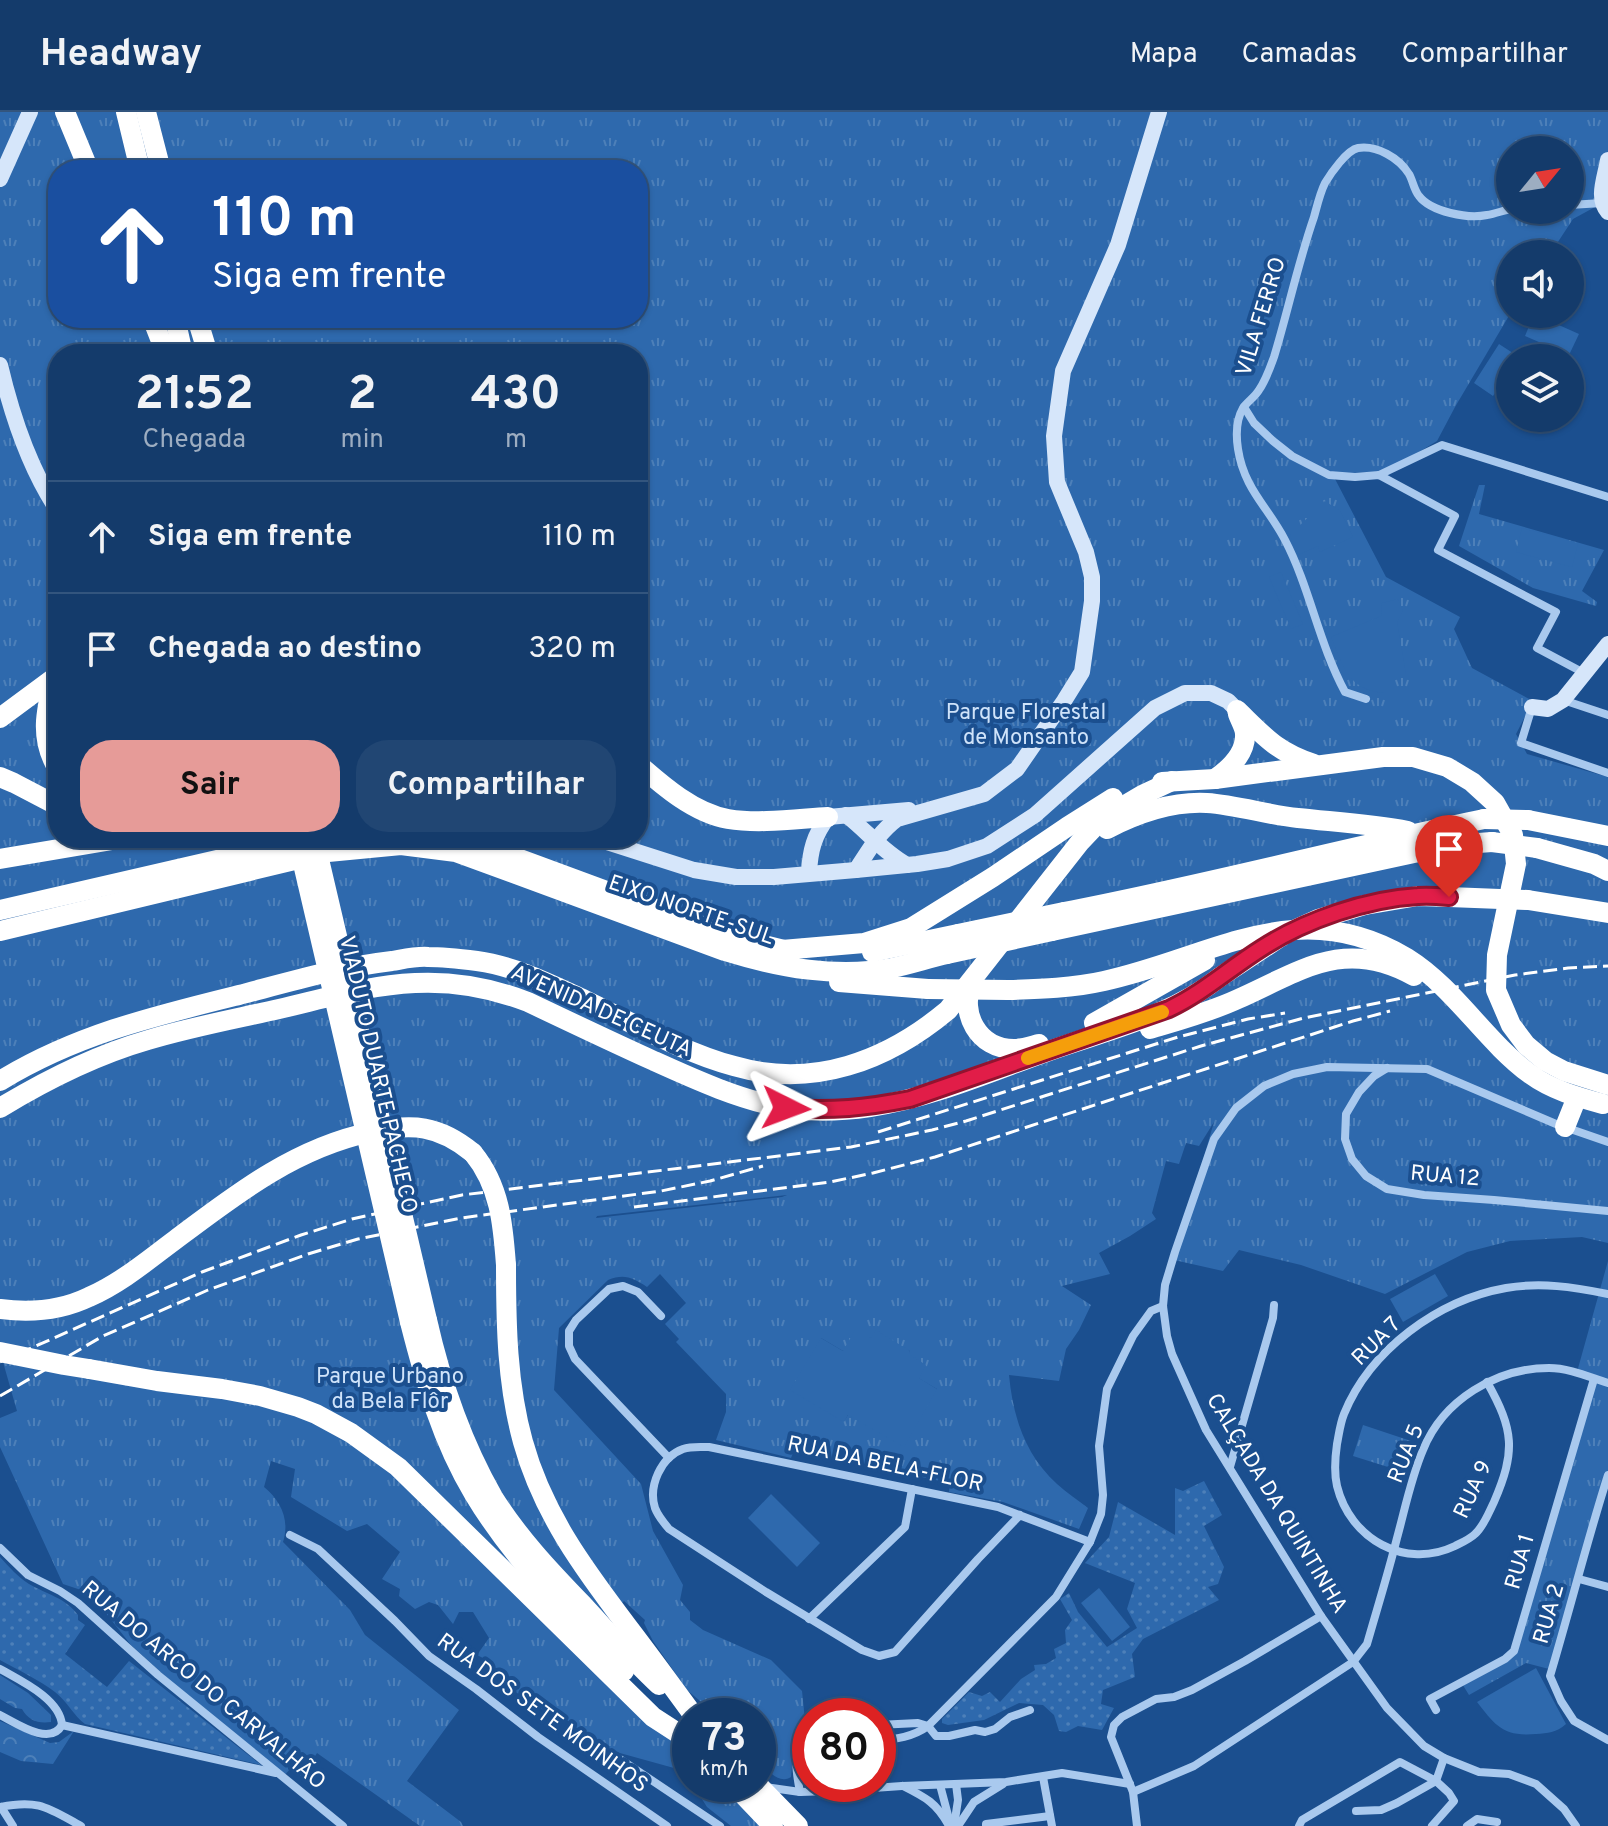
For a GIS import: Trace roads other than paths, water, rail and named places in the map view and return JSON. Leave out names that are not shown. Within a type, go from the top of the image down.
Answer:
[{"type":"highway","points":[[65,112],[85,160]]},
{"type":"highway","points":[[126,112],[138,160]]},
{"type":"highway","points":[[146,112],[158,160]]},
{"type":"highway","points":[[1,717],[48,683]]},
{"type":"highway","points":[[48,705],[45,728],[48,746]]},
{"type":"highway","points":[[1237,710],[1272,744],[1292,757],[1317,766]]},
{"type":"highway","points":[[1215,779],[1228,770],[1241,752],[1246,733],[1237,710]]},
{"type":"highway","points":[[784,958],[864,943],[911,928],[1079,819],[1134,788],[1383,757],[1413,757],[1447,767],[1472,782],[1495,803],[1513,835],[1516,864],[1497,955],[1496,990],[1511,1025],[1526,1045],[1545,1061],[1605,1094]]},
{"type":"highway","points":[[648,773],[672,793],[713,815],[729,819],[776,821],[837,816]]},
{"type":"highway","points":[[0,777],[48,801]]},
{"type":"highway","name":"AVENIDA DE CEUTA","points":[[0,1081],[82,1039],[143,1019],[363,964],[426,957],[480,961],[507,967],[537,978],[699,1055],[757,1072],[804,1074],[829,1071],[888,1051],[948,1010],[1098,823],[1142,795],[1172,781]]},
{"type":"highway","points":[[1080,842],[1145,812],[1206,803],[1416,833]]},
{"type":"highway","name":"EIXO NORTE-SUL","points":[[425,848],[456,852],[725,951],[784,958],[871,952],[1168,891],[1484,819],[1528,820],[1608,836]]},
{"type":"highway","name":"EIXO NORTE-SUL","points":[[490,848],[816,971],[891,968],[1451,845],[1492,842],[1537,848],[1608,871]]},
{"type":"highway","points":[[0,859],[65,848]]},
{"type":"highway","name":"EIXO NORTE-SUL","points":[[0,910],[237,854],[295,848]]},
{"type":"highway","name":"VIADUTO DUARTE PACHECO","points":[[300,848],[419,1321]]},
{"type":"highway","name":"EIXO NORTE-SUL","points":[[0,931],[313,848]]},
{"type":"highway","name":"VIADUTO DUARTE PACHECO","points":[[325,848],[419,1321]]},
{"type":"highway","points":[[958,1084],[1169,1009],[1188,1000],[1285,934],[1318,919],[1365,905],[1418,896],[1449,897],[1528,900],[1608,913]]},
{"type":"highway","points":[[784,958],[819,979],[840,982],[928,989],[1064,988],[1105,981],[1252,935],[1299,930],[1346,934],[1400,954],[1422,969],[1532,1075],[1577,1097],[1605,1094]]},
{"type":"highway","points":[[1094,1023],[1252,935]]},
{"type":"highway","points":[[958,1084],[1204,1013],[1309,965],[1336,960],[1366,959],[1407,972],[1423,981],[1486,1032]]},
{"type":"highway","points":[[974,978],[967,1000],[970,1018],[978,1033],[993,1045],[1023,1048],[1144,1009],[1220,977]]},
{"type":"highway","points":[[528,1002],[537,978]]},
{"type":"highway","name":"AVENIDA DE CEUTA","points":[[0,1108],[70,1070],[148,1040],[375,987],[417,982],[473,985],[503,992],[690,1077],[748,1099],[786,1108],[828,1110],[869,1107],[910,1099],[958,1084]]},
{"type":"highway","points":[[690,1077],[699,1055]]},
{"type":"highway","points":[[1565,1127],[1577,1097]]},
{"type":"highway","points":[[0,1309],[50,1309],[71,1304],[105,1289],[250,1184],[327,1144],[408,1126],[436,1131],[460,1142],[473,1153],[488,1175],[501,1211],[510,1377],[522,1440],[537,1483],[576,1557],[679,1698]]},
{"type":"highway","points":[[419,1321],[436,1358],[452,1411],[476,1464],[506,1516],[541,1560],[673,1698]]},
{"type":"highway","points":[[419,1321],[428,1389],[462,1473],[485,1512],[528,1570],[672,1721]]},
{"type":"highway","points":[[0,1352],[260,1396],[316,1414],[351,1433],[408,1477],[653,1717],[672,1729]]},
{"type":"highway","points":[[750,1802],[773,1826]]},
{"type":"highway","points":[[775,1802],[798,1826]]},
{"type":"main road","points":[[0,179],[30,112]]},
{"type":"main road","points":[[856,870],[886,827],[897,819],[984,794],[1017,769],[1082,672],[1092,601],[1092,577],[1086,552],[1057,482],[1054,436],[1063,371],[1118,245],[1159,112]]},
{"type":"main road","points":[[1605,208],[1601,196],[1608,160]]},
{"type":"main road","points":[[0,365],[7,397],[27,451],[48,492]]},
{"type":"main road","points":[[1532,707],[1548,709],[1563,700],[1608,644]]},
{"type":"main road","points":[[625,848],[694,870],[736,877],[774,877],[948,859],[987,846],[1035,815],[1155,708],[1185,693],[1211,693],[1228,701],[1237,710]]},
{"type":"main road","points":[[809,873],[810,852],[818,831],[837,816],[940,808]]},
{"type":"main road","points":[[837,816],[875,841],[891,857],[908,865]]},
{"type":"street","name":"VILA FERRO","points":[[1366,699],[1345,692],[1332,668],[1285,540],[1244,477],[1236,430],[1244,407],[1262,386],[1273,359],[1300,255],[1325,183],[1347,153],[1357,148],[1381,151],[1401,164],[1419,196],[1430,205],[1465,216],[1496,213]]},
{"type":"street","points":[[1584,206],[1605,208]]},
{"type":"street","points":[[1244,407],[1254,423],[1292,456],[1329,475],[1379,475],[1442,445],[1608,497]]},
{"type":"street","points":[[1379,475],[1455,516],[1438,550],[1556,612],[1537,648],[1584,673]]},
{"type":"street","points":[[1563,700],[1608,715]]},
{"type":"street","points":[[1532,707],[1521,743],[1608,773]]},
{"type":"street","name":"CALÇADA DA QUINTINHA","points":[[1576,1826],[1564,1809],[1536,1784],[1509,1774],[1479,1772],[1444,1758],[1424,1746],[1387,1708],[1321,1616],[1206,1430],[1167,1336],[1163,1306],[1165,1285],[1175,1252],[1214,1139],[1236,1108],[1264,1086],[1293,1074],[1327,1067],[1427,1069],[1608,1142]]},
{"type":"street","name":"RUA 12","points":[[1387,1068],[1359,1092],[1346,1114],[1345,1139],[1352,1159],[1366,1176],[1387,1189],[1424,1195],[1608,1211]]},
{"type":"street","name":"RUA 7","points":[[1394,1550],[1378,1543],[1354,1524],[1336,1484],[1335,1457],[1344,1414],[1372,1367],[1407,1333],[1452,1306],[1481,1294],[1545,1284],[1608,1294]]},
{"type":"street","points":[[661,1316],[638,1292],[623,1286],[609,1289],[576,1320],[569,1331],[569,1346],[575,1359],[669,1458],[654,1481],[654,1506],[659,1517],[669,1529],[862,1650],[879,1656],[895,1652],[1020,1515]]},
{"type":"street","points":[[1230,1467],[1273,1318],[1274,1305]]},
{"type":"street","points":[[896,1739],[928,1726],[1056,1597],[1090,1542],[1101,1514],[1103,1495],[1099,1446],[1107,1389],[1133,1336],[1151,1311],[1163,1306]]},
{"type":"street","name":"RUA 5","points":[[1353,1662],[1367,1644],[1424,1447],[1436,1426],[1457,1402],[1487,1382],[1527,1370],[1551,1368],[1608,1383]]},
{"type":"street","name":"RUA 1","points":[[1436,1710],[1430,1699],[1505,1659],[1514,1651],[1594,1379]]},
{"type":"street","name":"RUA 9","points":[[1394,1550],[1427,1556],[1444,1551],[1475,1534],[1486,1518],[1509,1456],[1509,1437],[1503,1413],[1487,1382]]},
{"type":"street","name":"RUA DA BELA-FLOR","points":[[669,1458],[681,1450],[709,1447],[998,1507],[1090,1542]]},
{"type":"street","name":"RUA 2","points":[[1608,1475],[1550,1676],[1574,1721],[1608,1740]]},
{"type":"street","points":[[809,1619],[905,1527],[912,1489]]},
{"type":"street","name":"RUA DOS SETE MOINHOS","points":[[290,1535],[318,1549],[429,1656],[538,1737],[667,1826]]},
{"type":"street","name":"RUA DO ARCO DO CARVALHÃO","points":[[0,1548],[28,1575],[78,1603],[158,1675],[343,1826]]},
{"type":"street","points":[[1579,1579],[1608,1587]]},
{"type":"street","points":[[1137,1826],[1131,1788],[1111,1737],[1118,1720],[1156,1699],[1174,1697],[1192,1690],[1321,1616]]},
{"type":"street","points":[[896,1786],[1006,1782],[1062,1773],[1131,1788],[1194,1766],[1353,1662]]},
{"type":"street","points":[[0,1669],[49,1702],[61,1717],[62,1725],[58,1732],[43,1734],[0,1715]]},
{"type":"street","points":[[896,1724],[918,1723],[928,1726],[936,1736],[949,1736],[995,1729],[1010,1717],[1030,1710]]},
{"type":"street","points":[[62,1725],[280,1774]]},
{"type":"street","points":[[614,1755],[720,1826]]},
{"type":"street","points":[[1356,1811],[1381,1810],[1436,1781],[1444,1758]]},
{"type":"street","points":[[1301,1823],[1400,1762],[1436,1781],[1454,1801],[1432,1826]]},
{"type":"street","points":[[1043,1777],[1052,1826]]},
{"type":"street","points":[[953,1826],[974,1802],[1006,1782]]},
{"type":"street","points":[[953,1826],[958,1800],[956,1784]]},
{"type":"street","points":[[940,1785],[953,1826]]},
{"type":"street","points":[[902,1786],[932,1803],[953,1826]]},
{"type":"street","points":[[13,1826],[1,1807],[21,1803],[52,1810],[81,1826]]},
{"type":"street","points":[[986,1825],[1050,1816]]},
{"type":"street","points":[[1467,1826],[1477,1819],[1497,1822]]},
{"type":"railway","points":[[0,1362],[202,1272],[352,1219],[462,1195],[851,1147],[966,1121],[1201,1046],[1304,1018],[1515,975],[1608,966]]},
{"type":"railway","points":[[634,1207],[830,1182],[935,1157],[1390,1011]]},
{"type":"railway","points":[[878,1132],[1178,1037],[1285,1013]]},
{"type":"railway","points":[[0,1396],[103,1336],[208,1290],[308,1254],[358,1239],[461,1218],[661,1191],[763,1166]]},
{"type":"park label","name":"Parque Florestal de Monsanto","points":[[1026,726]]},
{"type":"park label","name":"Parque Urbano da Bela Flôr","points":[[390,1390]]}]
